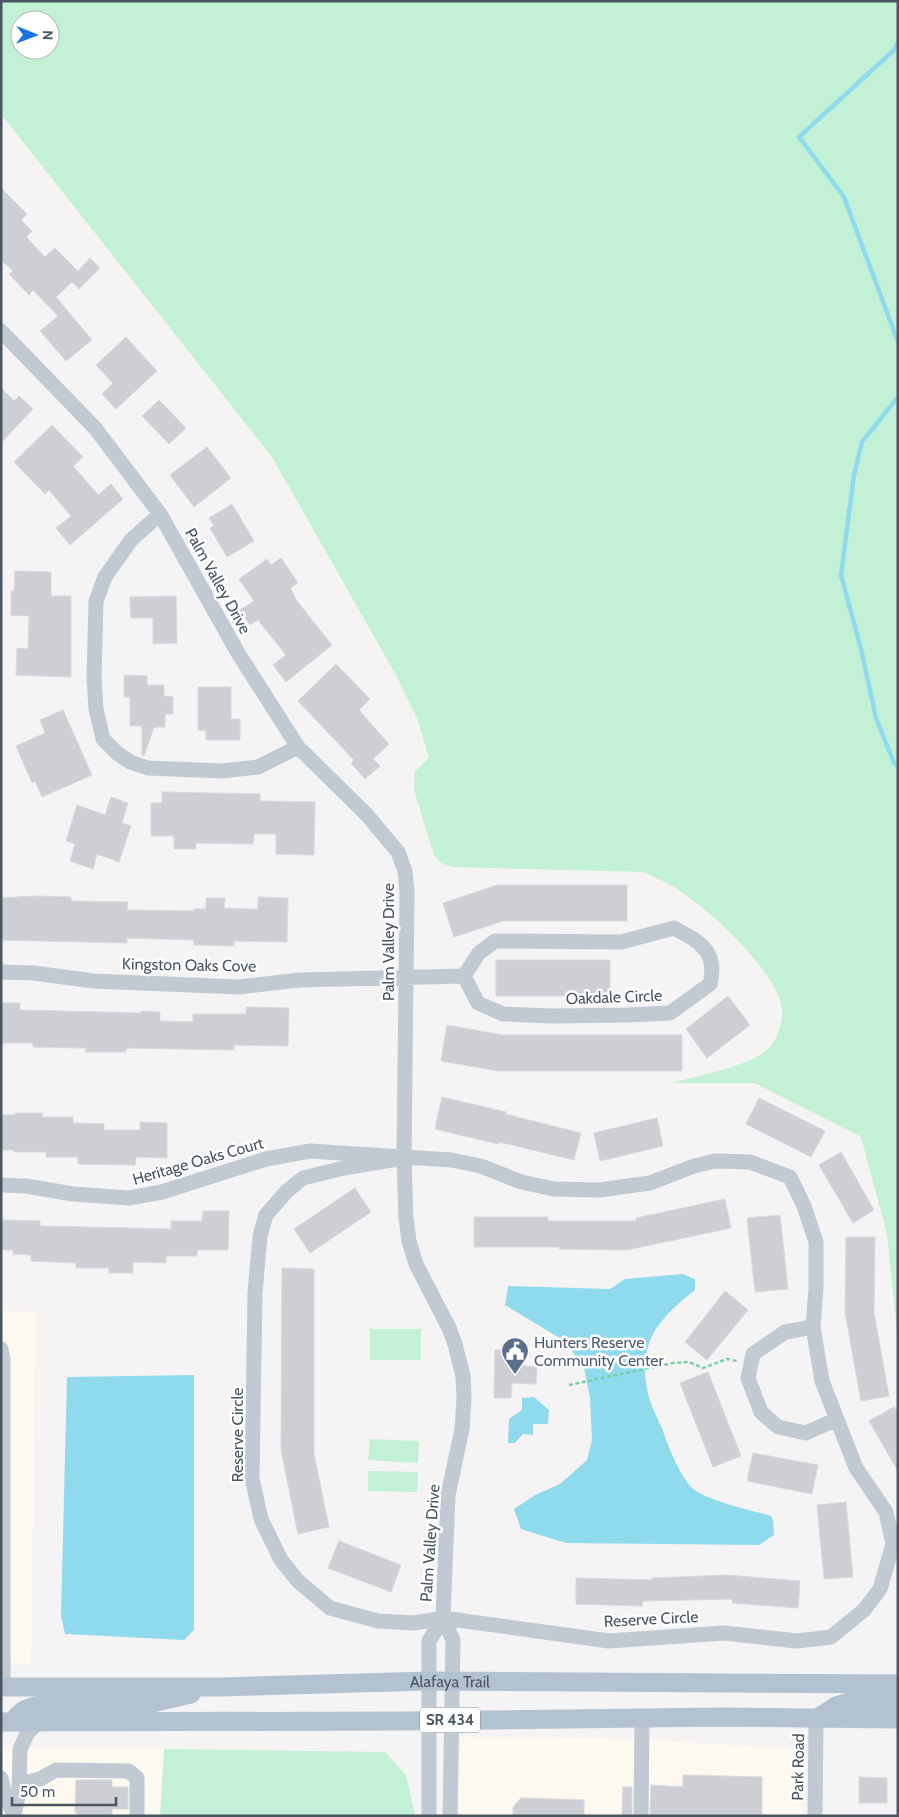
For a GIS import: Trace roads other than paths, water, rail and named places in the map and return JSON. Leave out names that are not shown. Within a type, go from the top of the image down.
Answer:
[{"type":"main road","name":"Alafaya Trail","points":[[2,1687],[221,1687],[428,1681],[898,1684]]},
{"type":"main road","points":[[6,1722],[27,1708],[44,1704],[148,1704],[221,1687]]},
{"type":"main road","points":[[816,1719],[836,1706],[850,1702],[898,1702]]},
{"type":"main road","name":"SR 434","points":[[6,1722],[430,1721],[642,1718],[898,1720]]},
{"type":"street","name":"Palm Valley Drive","points":[[1,331],[96,428],[160,514],[238,653],[298,747],[367,815],[398,852],[405,871],[407,892],[407,979],[404,1158],[405,1205],[409,1240],[416,1264],[449,1328],[463,1376],[462,1429],[448,1494],[443,1618],[453,1640],[450,1816]]},
{"type":"street","points":[[160,514],[131,540],[105,577],[96,601],[94,679],[96,709],[103,739],[117,754],[130,762],[148,768],[222,771],[258,768],[298,747]]},
{"type":"street","name":"Oakdale Circle","points":[[674,928],[699,942],[710,956],[713,971],[710,984],[670,1013],[629,1015],[553,1016],[503,1014],[478,1003],[464,976],[479,953],[495,941],[620,942],[674,928]]},
{"type":"street","name":"Kingston Oaks Cove","points":[[1,972],[34,973],[93,981],[239,987],[299,980],[407,979]]},
{"type":"street","points":[[407,979],[464,976]]},
{"type":"street","name":"Heritage Oaks Court","points":[[1,1185],[26,1186],[73,1194],[129,1198],[162,1192],[266,1158],[310,1151],[404,1158]]},
{"type":"street","name":"Reserve Circle","points":[[404,1158],[451,1160],[481,1166],[521,1182],[554,1189],[599,1190],[650,1183],[694,1166],[715,1161],[750,1162],[790,1177],[804,1206],[816,1242],[816,1288],[813,1328],[822,1381],[856,1468],[886,1512],[893,1544],[880,1589],[864,1610],[831,1637],[797,1641],[724,1633],[609,1641],[443,1618],[414,1623],[378,1621],[330,1608],[298,1581],[281,1560],[261,1519],[252,1478],[255,1293],[260,1236],[266,1214],[287,1191],[304,1178],[344,1168],[404,1158]]},
{"type":"street","points":[[813,1328],[786,1332],[753,1354],[748,1378],[761,1412],[778,1427],[806,1433],[837,1419]]},
{"type":"street","points":[[1,1349],[3,1360],[2,1687]]},
{"type":"street","name":"Palm Valley Drive","points":[[429,1816],[429,1641],[443,1618]]},
{"type":"street","points":[[641,1816],[642,1718]]},
{"type":"street","name":"Park Road","points":[[815,1816],[816,1719]]},
{"type":"street","points":[[14,1816],[19,1784],[20,1749],[27,1734],[38,1722]]},
{"type":"street","points":[[19,1784],[40,1779],[56,1770],[129,1771],[137,1778],[137,1816]]},
{"type":"street","points":[[1,1778],[4,1792],[14,1816]]},
{"type":"water","points":[[683,1274],[695,1279],[695,1290],[671,1310],[654,1332],[649,1344],[645,1372],[650,1400],[675,1461],[692,1488],[718,1501],[771,1516],[774,1535],[759,1545],[566,1543],[521,1529],[514,1509],[535,1495],[560,1484],[587,1460],[592,1440],[590,1398],[584,1368],[566,1342],[505,1305],[508,1286],[610,1289],[625,1279]]},
{"type":"water","points":[[194,1375],[194,1630],[184,1640],[65,1634],[61,1616],[67,1377]]},
{"type":"water","points":[[534,1397],[549,1410],[548,1424],[533,1424],[533,1435],[523,1434],[515,1443],[508,1443],[509,1419],[522,1410],[522,1398]]},
{"type":"waterway","points":[[898,42],[894,50],[799,137],[844,197],[898,342]]},
{"type":"waterway","points":[[898,397],[862,442],[854,475],[841,575],[861,649],[876,718],[894,763],[898,767]]},
{"type":"place","name":"Hunters Reserve Community Center","points":[[515,1375]]}]
